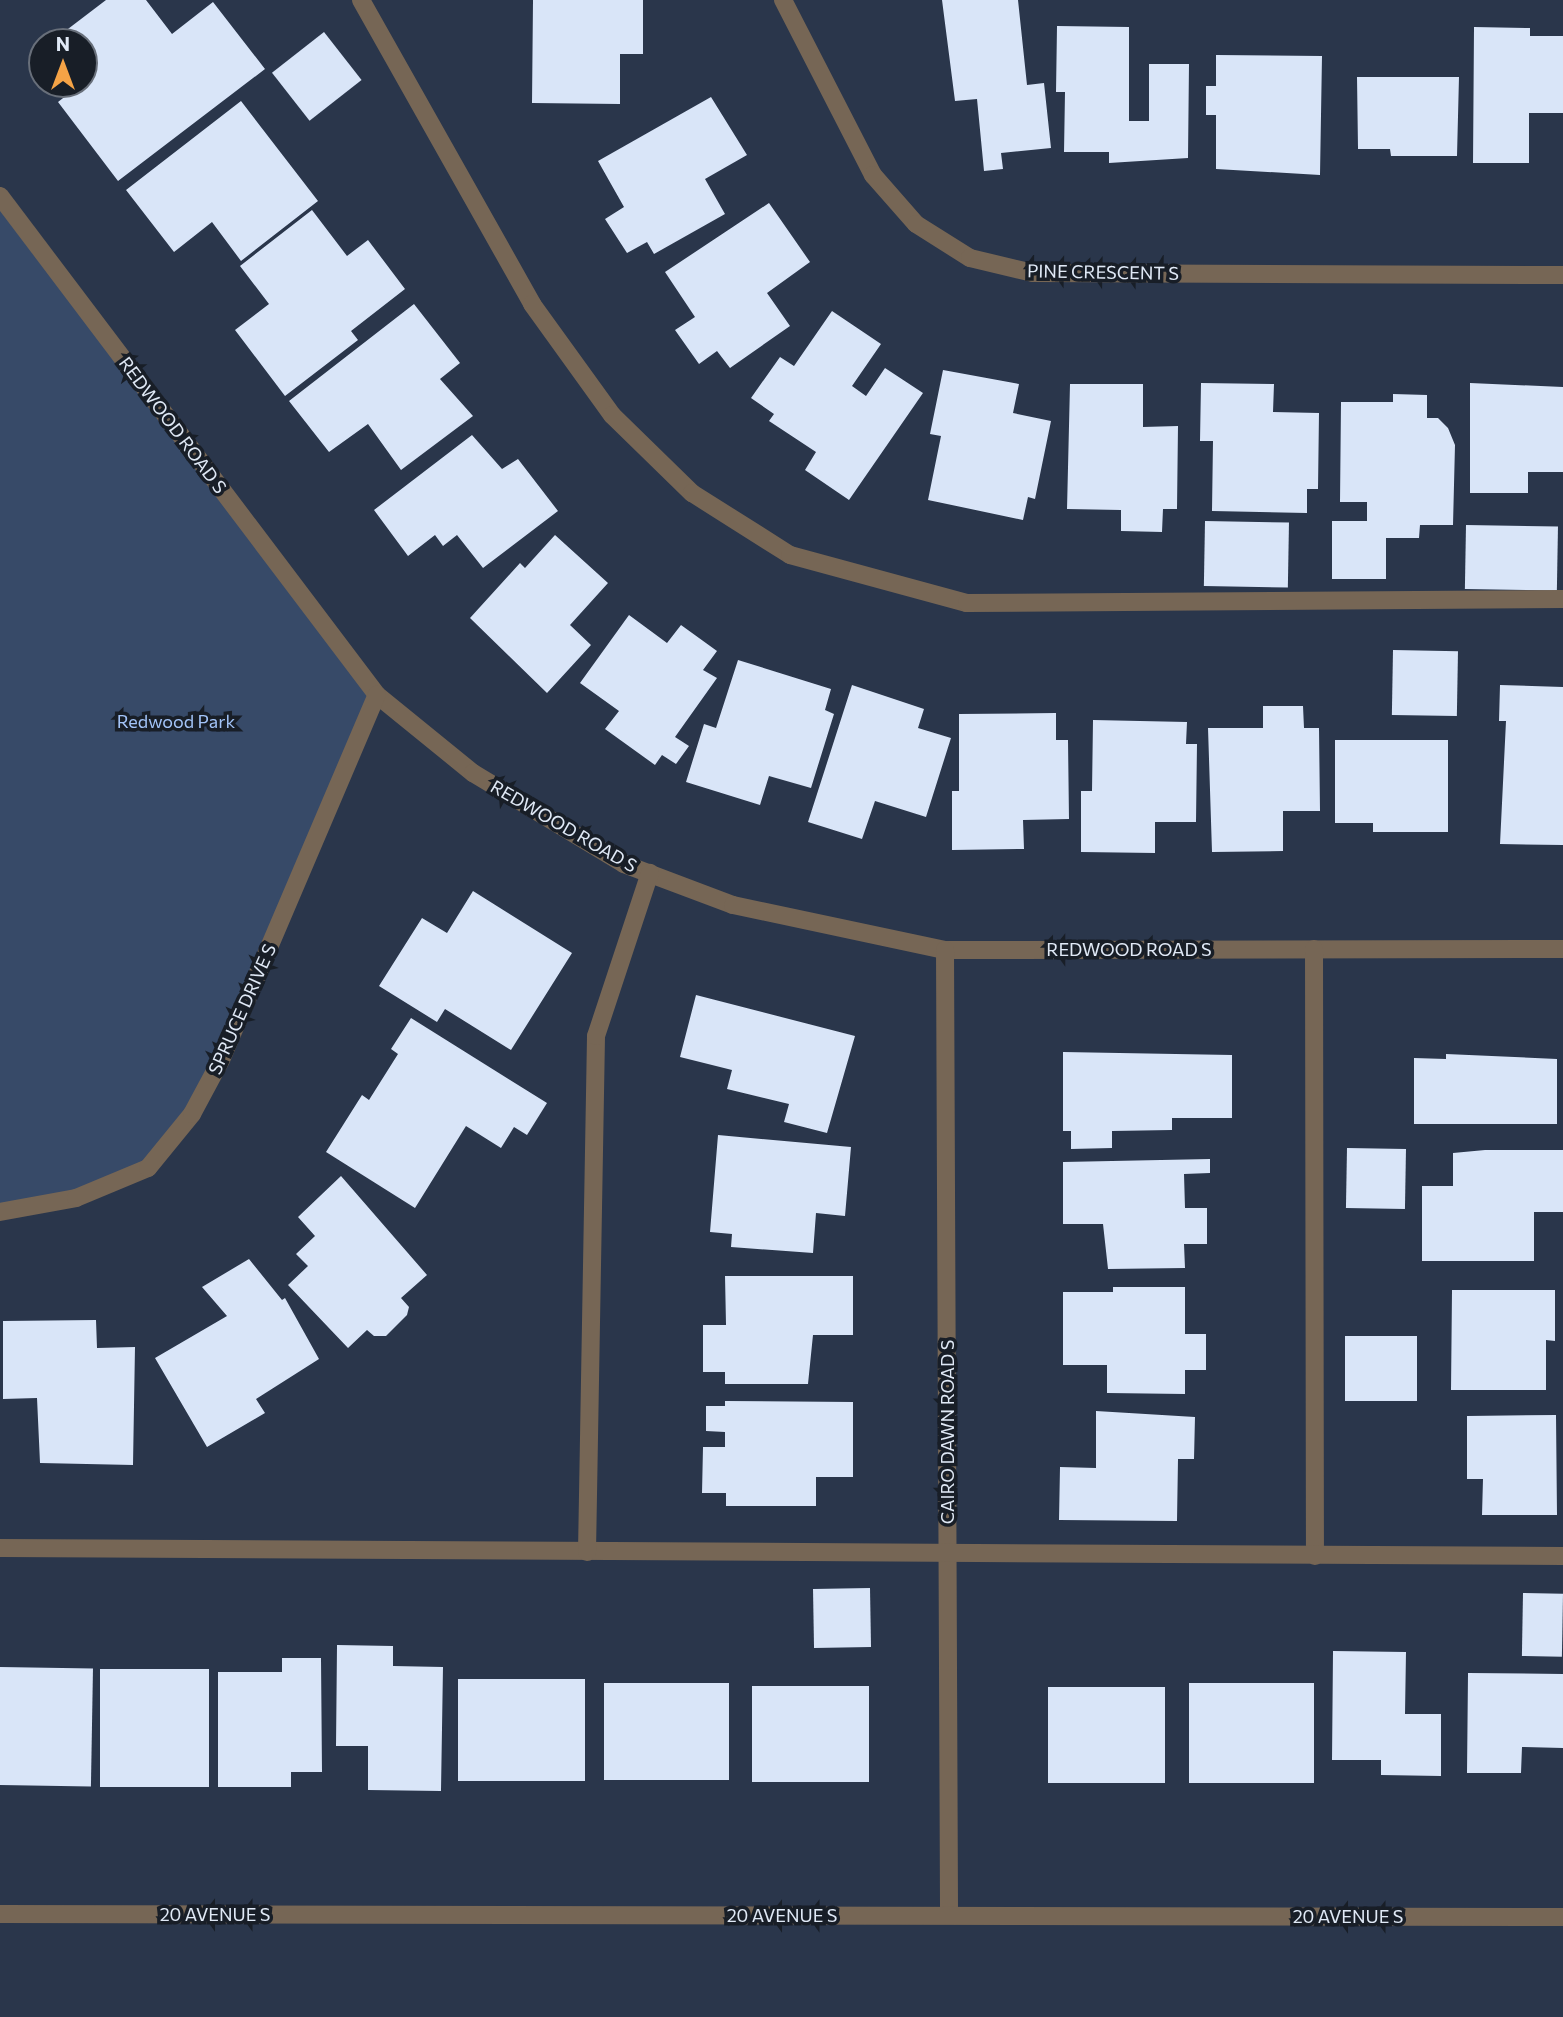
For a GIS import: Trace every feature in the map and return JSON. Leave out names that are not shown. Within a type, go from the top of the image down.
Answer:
[{"type":"street","points":[[361,0],[532,304],[612,415],[692,493],[790,555],[967,603],[1563,599]]},
{"type":"street","name":"PINE CRESCENT S","points":[[783,0],[873,175],[916,224],[970,258],[1033,273],[1563,275]]},
{"type":"street","name":"REDWOOD ROAD S","points":[[0,196],[377,695],[473,774],[624,864],[733,905],[945,950],[1563,949]]},
{"type":"street","name":"SPRUCE DRIVE S","points":[[0,1212],[76,1198],[148,1168],[192,1114],[221,1060],[377,695]]},
{"type":"street","points":[[587,1552],[596,1035],[650,873]]},
{"type":"street","points":[[1314,949],[1315,1556]]},
{"type":"street","name":"CAIRO DAWN ROAD S","points":[[945,950],[949,1915]]},
{"type":"street","points":[[0,1548],[948,1556],[1563,1556]]},
{"type":"street","name":"20 AVENUE S","points":[[0,1914],[1563,1917]]},
{"type":"green space","name":"Redwood Park","points":[[0,196],[377,695],[221,1060],[148,1168],[0,1212]]},
{"type":"building","points":[[106,0],[146,0],[172,34],[213,2],[265,69],[118,181],[58,102],[63,98],[98,98],[98,28],[69,28]]},
{"type":"building","points":[[533,0],[643,0],[643,54],[620,54],[620,104],[532,103]]},
{"type":"building","points":[[942,0],[1018,0],[1027,85],[1044,83],[1051,148],[1001,153],[1003,169],[984,171],[977,99],[955,101]]},
{"type":"building","points":[[1057,26],[1129,27],[1129,121],[1149,121],[1149,64],[1189,64],[1188,158],[1109,163],[1109,152],[1064,152],[1065,92],[1056,92]]},
{"type":"building","points":[[1474,27],[1530,28],[1530,36],[1563,36],[1563,113],[1529,113],[1529,163],[1473,163]]},
{"type":"building","points":[[324,32],[362,80],[310,121],[272,73]]},
{"type":"building","points":[[1216,55],[1322,56],[1320,175],[1216,169],[1216,115],[1206,115],[1206,86],[1216,86]]},
{"type":"building","points":[[1357,77],[1459,77],[1457,156],[1391,156],[1390,149],[1358,149]]},
{"type":"building","points":[[711,97],[747,155],[705,179],[725,214],[654,254],[647,242],[627,253],[605,219],[624,207],[598,161]]},
{"type":"building","points":[[241,101],[318,201],[241,261],[212,222],[174,252],[126,190]]},
{"type":"building","points":[[769,203],[810,262],[767,293],[790,326],[730,368],[717,351],[699,364],[675,330],[695,317],[665,272]]},
{"type":"building","points":[[312,210],[347,256],[368,240],[405,289],[351,331],[358,340],[285,396],[235,330],[269,304],[240,266]]},
{"type":"building","points":[[414,304],[460,363],[440,379],[473,416],[401,470],[368,424],[329,452],[289,401]]},
{"type":"building","points":[[832,311],[881,344],[852,386],[866,396],[885,368],[923,393],[849,500],[805,470],[816,452],[769,421],[774,414],[751,398],[780,357],[794,366]]},
{"type":"building","points":[[943,370],[1019,384],[1013,413],[1051,421],[1035,499],[1028,497],[1023,520],[928,500],[941,436],[930,434]]},
{"type":"building","points":[[1201,383],[1274,384],[1273,412],[1319,413],[1318,489],[1307,489],[1307,513],[1212,511],[1213,441],[1200,441]]},
{"type":"building","points":[[1470,383],[1563,387],[1563,472],[1528,472],[1528,493],[1470,493]]},
{"type":"building","points":[[1070,384],[1143,384],[1143,427],[1178,426],[1177,509],[1163,509],[1162,532],[1121,531],[1121,510],[1067,509]]},
{"type":"building","points":[[1393,394],[1427,395],[1427,418],[1438,418],[1448,428],[1455,445],[1453,525],[1420,525],[1419,538],[1386,538],[1386,579],[1332,579],[1332,521],[1367,521],[1367,502],[1340,502],[1341,402],[1393,402]]},
{"type":"building","points":[[472,435],[502,469],[518,459],[558,511],[483,568],[457,535],[443,546],[435,535],[408,556],[374,510]]},
{"type":"building","points":[[1205,521],[1289,522],[1288,587],[1204,586]]},
{"type":"building","points":[[1466,525],[1558,527],[1557,591],[1465,589]]},
{"type":"building","points":[[555,535],[608,583],[570,625],[591,645],[547,693],[470,618],[520,563],[525,568]]},
{"type":"building","points":[[629,615],[667,643],[681,625],[717,651],[703,670],[717,678],[675,737],[689,746],[676,764],[662,755],[655,765],[605,729],[619,711],[580,683]]},
{"type":"building","points":[[1393,650],[1458,651],[1457,716],[1392,715]]},
{"type":"building","points":[[738,660],[831,689],[825,710],[834,714],[811,788],[769,776],[760,805],[686,782],[704,724],[716,728]]},
{"type":"building","points":[[852,685],[924,709],[918,728],[951,738],[926,817],[875,801],[862,839],[808,822]]},
{"type":"building","points":[[1500,685],[1563,687],[1563,845],[1500,844],[1506,721],[1499,721]]},
{"type":"building","points":[[1263,706],[1303,706],[1304,728],[1319,728],[1320,811],[1283,811],[1283,851],[1212,852],[1208,728],[1263,728]]},
{"type":"building","points":[[1056,713],[1056,740],[1068,740],[1069,819],[1023,820],[1024,849],[952,850],[952,791],[959,791],[959,714]]},
{"type":"building","points":[[1093,720],[1187,722],[1186,744],[1197,744],[1196,822],[1155,822],[1155,853],[1081,852],[1081,791],[1092,791]]},
{"type":"building","points":[[1335,740],[1448,740],[1448,832],[1373,832],[1373,823],[1335,823]]},
{"type":"building","points":[[473,891],[572,953],[511,1050],[445,1009],[437,1022],[379,986],[422,918],[447,933]]},
{"type":"building","points":[[696,995],[855,1036],[827,1133],[784,1122],[789,1104],[727,1089],[732,1070],[680,1057]]},
{"type":"building","points":[[411,1018],[547,1103],[527,1135],[514,1127],[501,1148],[466,1126],[415,1208],[326,1152],[362,1095],[369,1100],[398,1054],[391,1049]]},
{"type":"building","points":[[1063,1052],[1232,1055],[1232,1118],[1172,1118],[1172,1130],[1112,1131],[1112,1148],[1071,1149],[1071,1131],[1063,1131]]},
{"type":"building","points":[[1446,1054],[1557,1059],[1557,1124],[1414,1124],[1414,1058],[1446,1059]]},
{"type":"building","points":[[718,1135],[851,1147],[845,1216],[816,1213],[813,1253],[731,1247],[732,1234],[710,1232]]},
{"type":"building","points":[[1347,1148],[1406,1149],[1405,1209],[1346,1208]]},
{"type":"building","points":[[1485,1150],[1563,1150],[1563,1212],[1534,1212],[1534,1261],[1422,1261],[1422,1186],[1453,1186],[1453,1153]]},
{"type":"building","points":[[1210,1159],[1210,1173],[1184,1174],[1185,1208],[1207,1208],[1207,1244],[1184,1244],[1185,1268],[1108,1269],[1103,1224],[1063,1224],[1063,1162]]},
{"type":"building","points":[[341,1176],[427,1275],[401,1298],[409,1307],[407,1315],[386,1336],[374,1336],[367,1330],[348,1348],[288,1285],[308,1266],[296,1254],[315,1236],[298,1217]]},
{"type":"building","points":[[249,1259],[282,1300],[285,1298],[319,1359],[256,1399],[265,1413],[207,1447],[155,1358],[227,1316],[202,1287]]},
{"type":"building","points":[[725,1276],[853,1276],[853,1335],[813,1335],[808,1384],[725,1384],[725,1372],[703,1372],[703,1325],[726,1325]]},
{"type":"building","points":[[1113,1287],[1185,1287],[1185,1334],[1206,1334],[1206,1370],[1185,1370],[1185,1394],[1107,1393],[1107,1365],[1063,1365],[1063,1292],[1113,1292]]},
{"type":"building","points":[[1452,1290],[1555,1290],[1555,1341],[1546,1340],[1546,1390],[1451,1390]]},
{"type":"building","points":[[96,1320],[97,1348],[135,1347],[133,1465],[40,1463],[37,1398],[3,1399],[3,1321]]},
{"type":"building","points":[[1345,1336],[1417,1336],[1417,1401],[1345,1401]]},
{"type":"building","points":[[725,1401],[853,1402],[853,1477],[816,1477],[816,1506],[726,1506],[726,1493],[702,1493],[703,1447],[725,1447],[725,1432],[706,1431],[706,1406],[725,1406]]},
{"type":"building","points":[[1096,1411],[1195,1417],[1194,1459],[1178,1459],[1177,1521],[1059,1520],[1060,1467],[1096,1468]]},
{"type":"building","points":[[1556,1415],[1557,1515],[1482,1515],[1483,1479],[1467,1479],[1467,1416]]},
{"type":"building","points":[[870,1588],[871,1647],[814,1648],[813,1589]]},
{"type":"building","points":[[1523,1593],[1563,1594],[1562,1657],[1522,1656]]},
{"type":"building","points":[[337,1645],[393,1646],[393,1666],[443,1667],[441,1791],[368,1790],[368,1746],[336,1746]]},
{"type":"building","points":[[1333,1651],[1406,1652],[1405,1714],[1441,1714],[1441,1776],[1381,1775],[1381,1760],[1332,1760]]},
{"type":"building","points":[[282,1658],[321,1658],[322,1772],[291,1772],[291,1787],[218,1787],[218,1672],[282,1672]]},
{"type":"building","points":[[0,1667],[93,1669],[91,1787],[0,1785]]},
{"type":"building","points":[[100,1669],[209,1669],[209,1787],[100,1787]]},
{"type":"building","points":[[1468,1673],[1563,1674],[1563,1748],[1522,1747],[1521,1773],[1467,1773]]},
{"type":"building","points":[[458,1679],[585,1679],[585,1781],[458,1781]]},
{"type":"building","points":[[604,1683],[729,1683],[729,1780],[604,1780]]},
{"type":"building","points":[[1189,1683],[1314,1683],[1314,1783],[1189,1783]]},
{"type":"building","points":[[752,1686],[869,1686],[869,1782],[752,1782]]},
{"type":"building","points":[[1048,1687],[1165,1687],[1165,1783],[1048,1783]]}]
